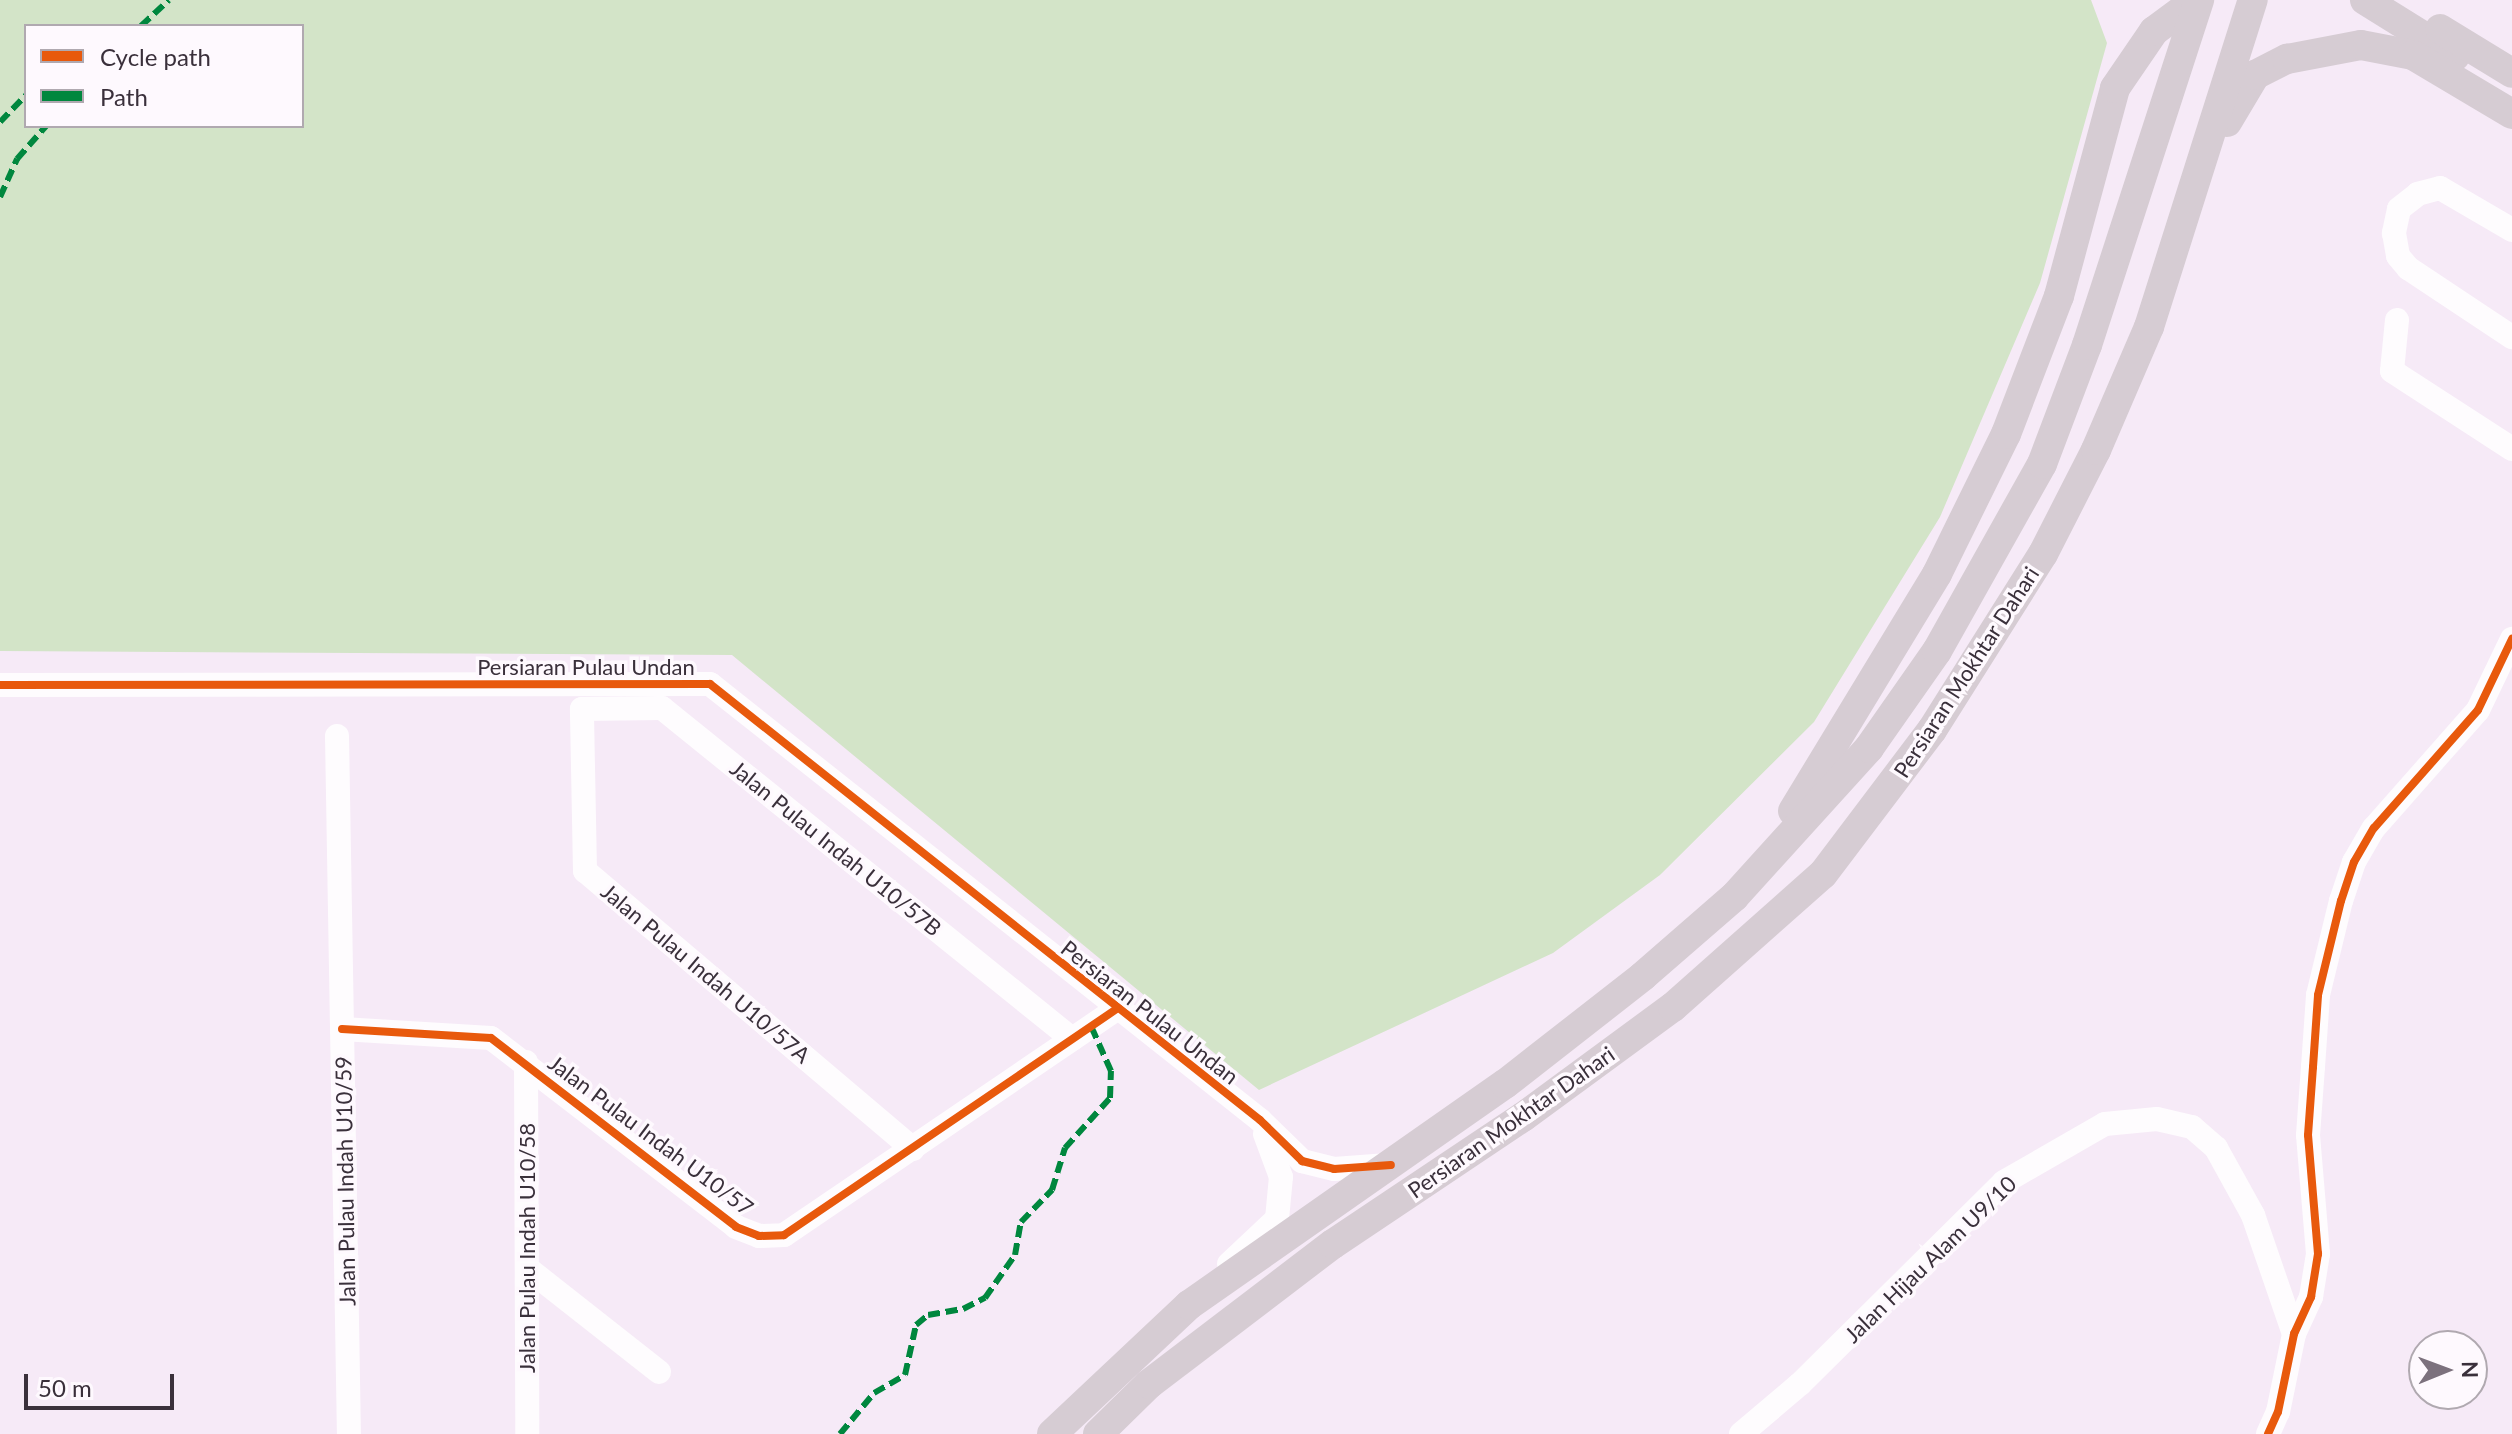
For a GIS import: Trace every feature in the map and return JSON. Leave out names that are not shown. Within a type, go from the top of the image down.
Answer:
[{"type":"main road","points":[[2149,158],[2159,70],[2154,0]]},
{"type":"main road","points":[[1734,897],[1845,732],[1937,574],[2006,434],[2059,296],[2115,88],[2154,31],[2197,0]]},
{"type":"main road","name":"Persiaran Mokhtar Dahari","points":[[1052,1434],[1189,1305],[1530,1064],[1734,897],[1869,748],[1937,651],[2042,464],[2149,158],[2197,0]]},
{"type":"main road","name":"Persiaran Mokhtar Dahari","points":[[1098,1434],[1149,1384],[1333,1244],[1523,1117],[1673,1007],[1823,874],[1932,730],[2043,554],[2096,450],[2149,327],[2253,0]]},
{"type":"main road","points":[[2365,0],[2512,91]]},
{"type":"main road","points":[[2399,0],[2512,73]]},
{"type":"main road","points":[[2202,164],[2255,75],[2287,59],[2332,48],[2361,45],[2413,55],[2512,114]]},
{"type":"street","points":[[2512,230],[2440,188],[2418,194],[2399,209],[2394,233],[2398,256],[2408,268],[2512,337]]},
{"type":"street","points":[[2397,320],[2392,371],[2512,449]]},
{"type":"street","points":[[2268,1434],[2278,1412],[2294,1334],[2311,1297],[2318,1254],[2308,1135],[2318,995],[2341,901],[2354,862],[2374,828],[2478,710],[2512,639]]},
{"type":"street","name":"Persiaran Pulau Undan","points":[[0,685],[710,684],[1316,1167],[1391,1165]]},
{"type":"street","name":"Jalan Pulau Indah U10/57B","points":[[582,709],[662,708],[1072,1039]]},
{"type":"street","name":"Jalan Pulau Indah U10/57A","points":[[582,709],[585,871],[913,1149]]},
{"type":"street","name":"Jalan Pulau Indah U10/59","points":[[337,736],[349,1434]]},
{"type":"street","name":"Jalan Pulau Indah U10/57","points":[[342,1029],[491,1038],[736,1227],[759,1236],[784,1235],[1116,1009]]},
{"type":"street","name":"Jalan Pulau Indah U10/58","points":[[526,1062],[527,1434]]},
{"type":"street","name":"Jalan Hijau Alam U9/10","points":[[1741,1434],[1800,1384],[2004,1182],[2105,1124],[2157,1119],[2192,1127],[2216,1148],[2253,1215],[2294,1334]]},
{"type":"street","points":[[1189,1305],[1277,1219],[1281,1177],[1260,1120]]},
{"type":"street","points":[[527,1268],[659,1372]]},
{"type":"green space","points":[[0,0],[2091,0],[2107,43],[2040,283],[1940,517],[1814,722],[1660,875],[1553,953],[1259,1090],[732,655],[0,651]]},
{"type":"marked path","points":[[143,24],[169,0]]},
{"type":"marked path","points":[[0,122],[24,97]]},
{"type":"marked path","points":[[0,197],[17,159],[44,128]]},
{"type":"marked path","points":[[840,1434],[874,1393],[905,1375],[916,1325],[928,1315],[963,1309],[985,1298],[1015,1255],[1021,1222],[1052,1190],[1065,1148],[1110,1098],[1111,1071],[1091,1026]]},
{"type":"cycle path","points":[[2268,1434],[2278,1412],[2294,1334],[2311,1297],[2318,1254],[2308,1135],[2318,995],[2341,901],[2354,862],[2374,828],[2478,710],[2512,639]]},
{"type":"cycle path","points":[[0,685],[710,684],[1260,1120],[1302,1161],[1334,1169],[1391,1165]]},
{"type":"cycle path","points":[[342,1029],[491,1038],[736,1227],[759,1236],[784,1235],[1116,1009]]}]
